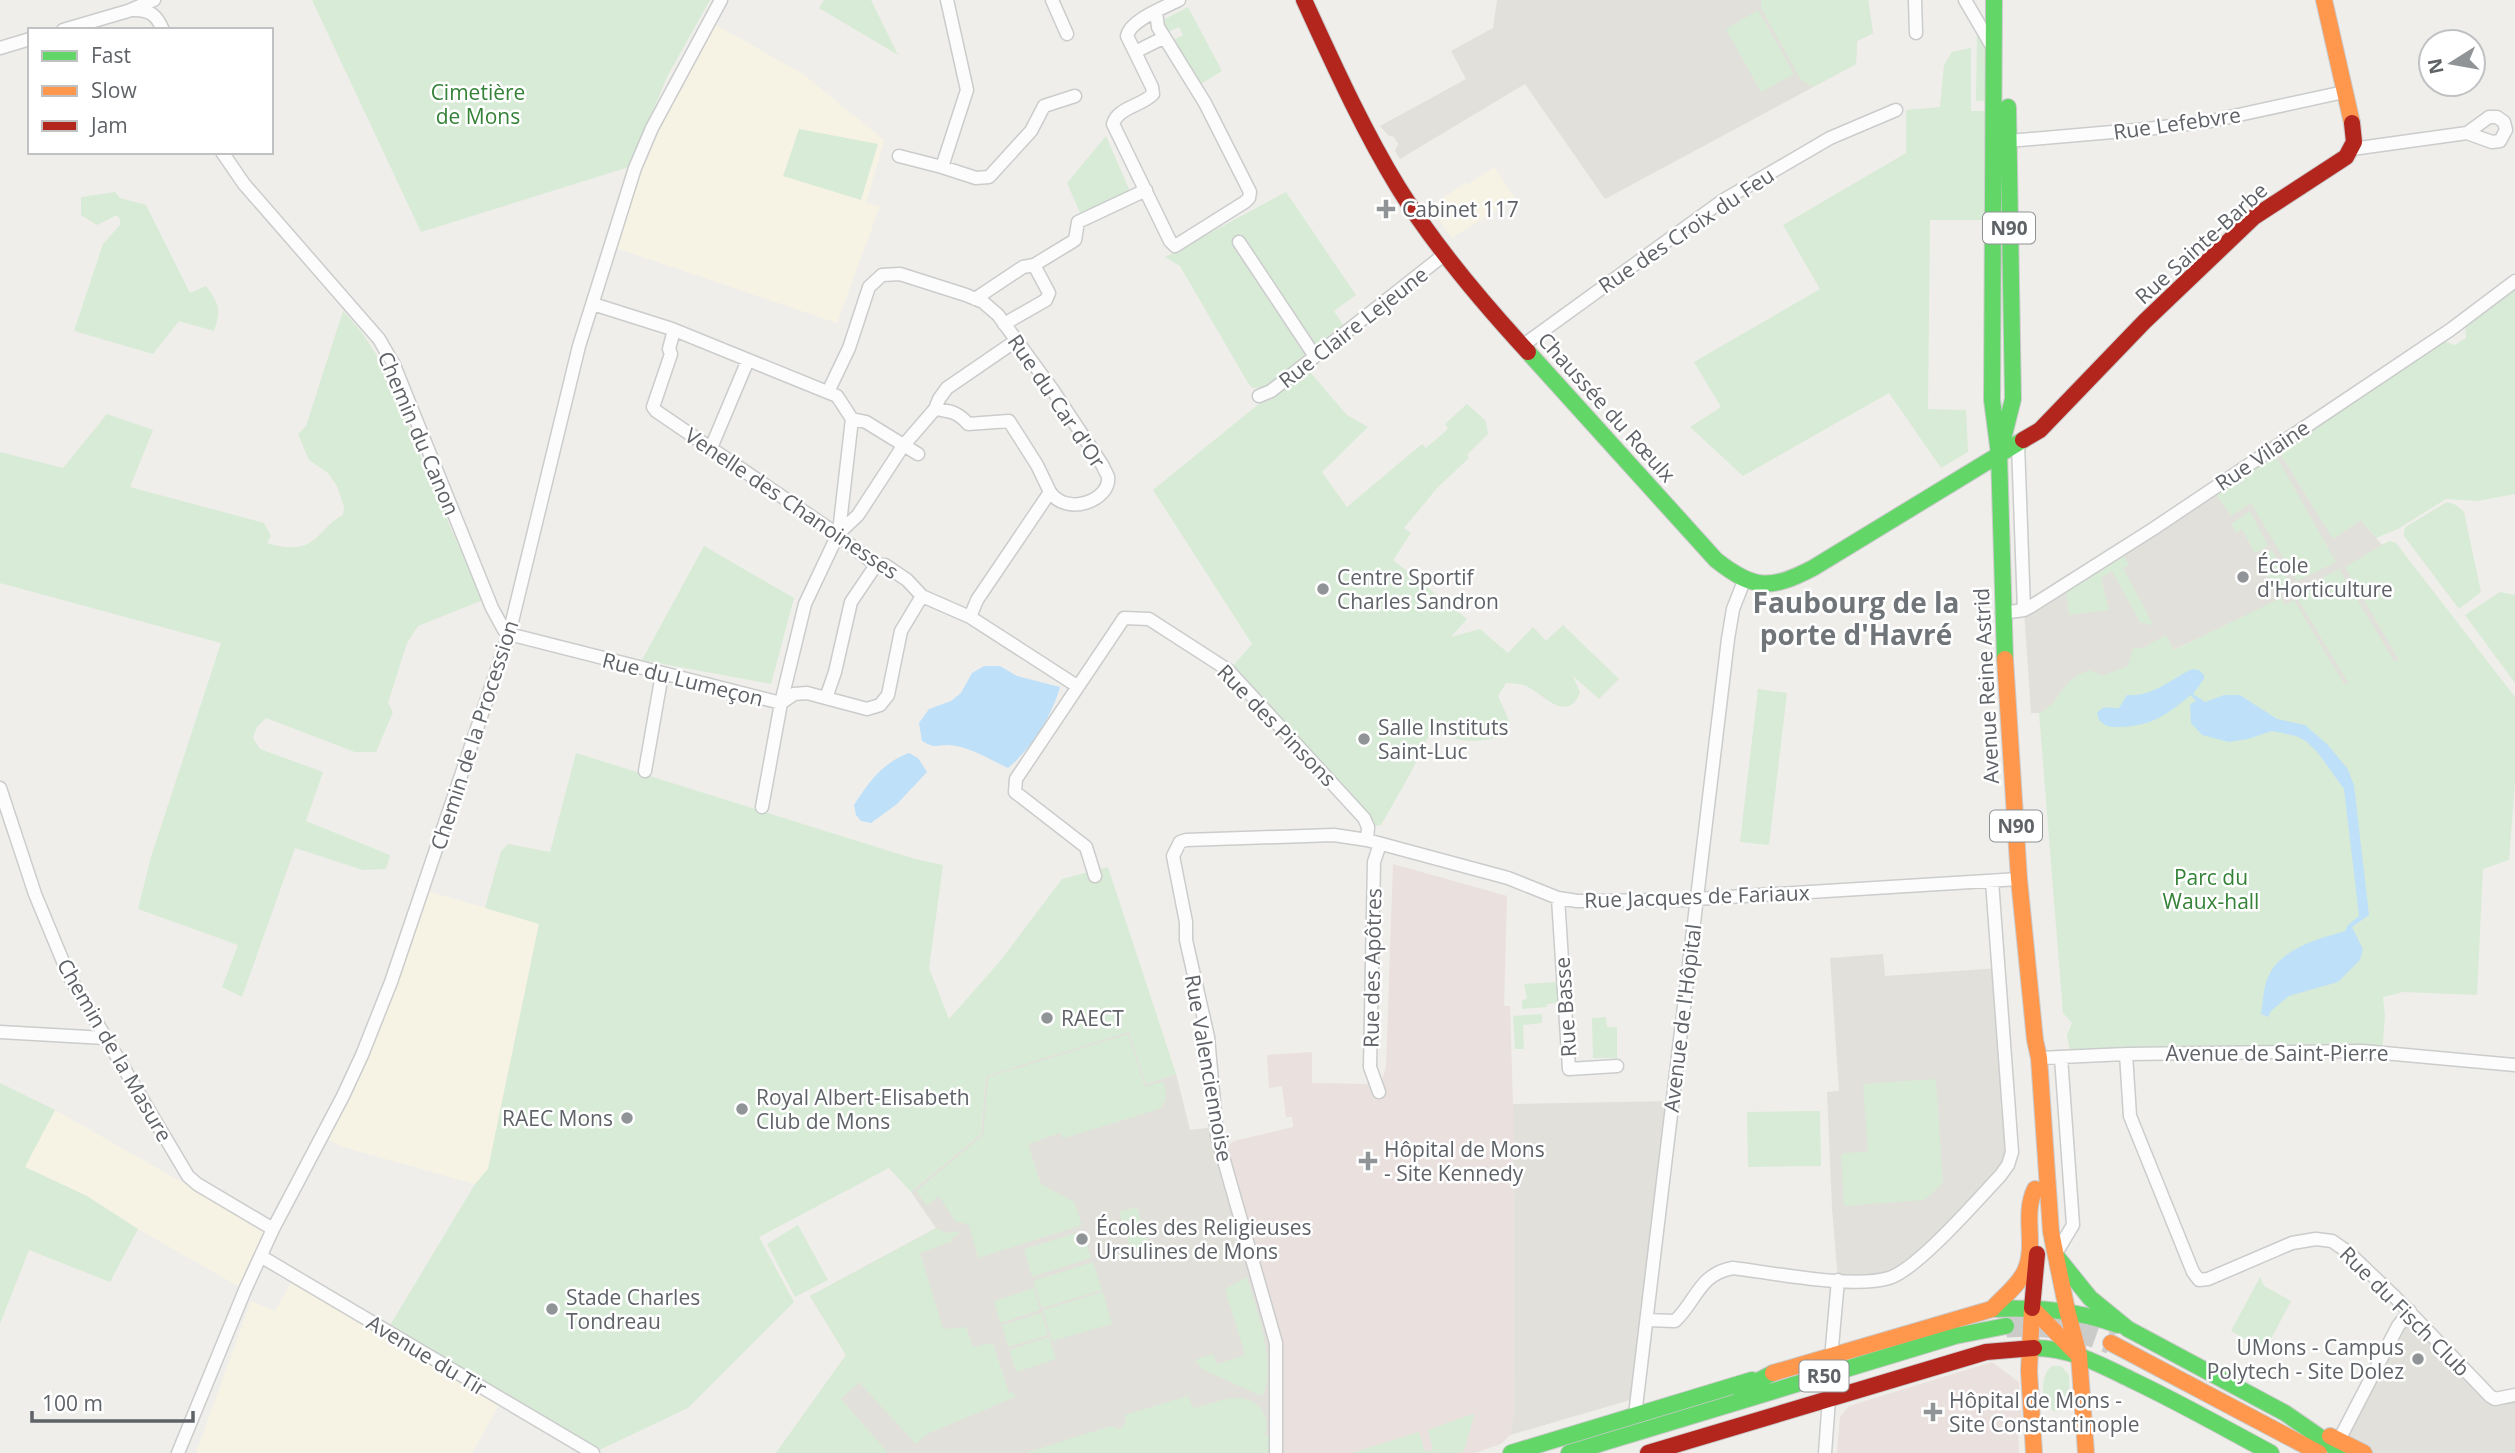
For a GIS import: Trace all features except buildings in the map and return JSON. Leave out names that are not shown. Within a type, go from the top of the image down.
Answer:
[{"type":"main road","name":"Chaussée du Rœulx","points":[[1304,0],[1378,153],[1400,190],[1445,254],[1522,346],[1717,559],[1744,581]]},
{"type":"main road","name":"N90","points":[[1994,0],[1992,400],[1999,454]]},
{"type":"main road","name":"N90","points":[[1999,454],[2012,399],[2006,0]]},
{"type":"main road","points":[[2324,0],[2354,131],[2352,149]]},
{"type":"main road","name":"Rue Sainte-Barbe","points":[[1999,454],[2040,430],[2137,329],[2254,217],[2346,157],[2352,149]]},
{"type":"main road","points":[[1744,581],[1768,586],[1794,579],[1999,454]]},
{"type":"main road","name":"Avenue Reine Astrid","points":[[1999,454],[2002,612],[2019,879],[2039,1058],[2051,1232],[2067,1310],[2086,1358],[2080,1374],[2085,1453]]},
{"type":"main road","name":"Avenue Reine Astrid","points":[[2030,1303],[2038,1238],[2026,1048],[2035,1040]]},
{"type":"main road","points":[[1992,1309],[2025,1270],[2029,1251],[2028,1200],[2035,1189]]},
{"type":"main road","points":[[2055,1255],[2090,1297],[2128,1329]]},
{"type":"main road","points":[[2030,1303],[2024,1348],[2030,1379],[2034,1453]]},
{"type":"main road","points":[[2030,1303],[2086,1358]]},
{"type":"main road","points":[[1511,1453],[1834,1354],[1992,1309],[2030,1303],[2089,1314],[2128,1329],[2341,1446],[2364,1453]]},
{"type":"main road","name":"R50","points":[[1569,1453],[1955,1336],[2006,1326]]},
{"type":"main road","points":[[2111,1343],[2319,1453]]},
{"type":"main road","points":[[1648,1453],[1986,1352],[2024,1348],[2061,1350],[2086,1358],[2271,1453]]},
{"type":"main road","points":[[1644,1431],[1773,1373]]},
{"type":"street","name":"Chemin de la Procession","points":[[178,1453],[273,1229],[362,1055],[421,897],[509,634],[562,414],[639,158],[662,109],[721,0]]},
{"type":"street","points":[[942,167],[967,90],[947,0]]},
{"type":"street","points":[[1052,0],[1067,34]]},
{"type":"street","points":[[1156,12],[1156,22],[1163,37],[1187,72],[1250,192],[1249,198],[1175,246],[1170,241],[1113,124],[1119,114],[1149,99],[1153,94],[1127,36],[1128,30],[1133,25],[1156,12],[1179,0]]},
{"type":"street","points":[[1915,0],[1916,33]]},
{"type":"street","points":[[1965,0],[1994,48]]},
{"type":"street","points":[[70,28],[151,2]]},
{"type":"street","points":[[128,11],[146,10],[154,14],[162,28]]},
{"type":"street","points":[[1135,52],[1163,37]]},
{"type":"street","points":[[0,48],[28,40]]},
{"type":"street","name":"Rue Lefebvre","points":[[2008,141],[2211,121],[2344,92]]},
{"type":"street","points":[[899,156],[976,178],[989,177],[1031,131],[1044,106],[1075,96]]},
{"type":"street","name":"Rue des Croix du Feu","points":[[1522,346],[1722,201],[1830,138],[1896,110]]},
{"type":"street","points":[[2352,149],[2467,133]]},
{"type":"street","name":"Chemin du Canon","points":[[223,154],[244,184],[379,339],[394,365],[492,608],[509,634]]},
{"type":"street","points":[[975,299],[1023,267],[1034,265],[1075,240],[1078,222],[1146,190]]},
{"type":"street","points":[[1239,242],[1314,355]]},
{"type":"street","name":"Rue Claire Lejeune","points":[[1259,396],[1271,391],[1445,254]]},
{"type":"street","name":"Rue du Car d'Or","points":[[1004,324],[1046,300],[1049,293],[1034,265]]},
{"type":"street","name":"Rue du Car d'Or","points":[[828,392],[849,348],[869,287],[876,279],[900,274],[983,302],[1017,340],[1108,478],[1105,488],[1088,502],[1078,505],[1071,506],[1052,496],[1050,492]]},
{"type":"street","name":"Rue Vilaine","points":[[2002,612],[2024,610],[2153,529],[2450,330],[2515,281]]},
{"type":"street","points":[[593,304],[674,330],[828,392],[836,396],[852,419],[866,422],[918,454]]},
{"type":"street","name":"Venelle des Chanoinesses","points":[[674,330],[669,349],[671,354],[653,407],[666,420],[712,448],[876,565],[885,565],[907,580],[922,596],[970,617],[1077,687]]},
{"type":"street","points":[[837,535],[858,515],[903,446],[935,409],[947,388],[1017,340]]},
{"type":"street","points":[[712,448],[748,360]]},
{"type":"street","points":[[935,409],[952,411],[968,424],[1009,421],[1037,465],[1050,492],[977,600],[970,617]]},
{"type":"street","name":"Rue du Lumeçon","points":[[509,634],[781,703],[805,604],[837,535],[852,419]]},
{"type":"street","name":"Avenue Reine Astrid","points":[[2018,444],[2024,610]]},
{"type":"street","points":[[826,698],[835,672],[851,602],[876,565]]},
{"type":"street","name":"Avenue de l'Hôpital","points":[[1635,1415],[1728,639],[1733,609],[1744,581]]},
{"type":"street","points":[[762,807],[781,703],[794,694],[807,693],[867,709],[880,705],[888,695],[901,631],[922,596]]},
{"type":"street","name":"Rue des Pinsons","points":[[1077,687],[1124,618],[1149,619],[1228,670],[1364,818],[1373,842]]},
{"type":"street","points":[[645,771],[662,674]]},
{"type":"street","points":[[1077,687],[1016,779],[1015,792],[1086,847],[1095,876]]},
{"type":"street","name":"Chemin de la Masure","points":[[0,788],[35,894],[69,976],[188,1176],[273,1229]]},
{"type":"street","name":"Rue Jacques de Fariaux","points":[[1176,846],[1186,840],[1334,835],[1373,842],[1507,878],[1558,898],[1577,901],[1696,898],[2019,879]]},
{"type":"street","name":"Rue des Apôtres","points":[[1373,842],[1370,1067],[1379,1092]]},
{"type":"street","name":"Rue Valenciennoise","points":[[1176,846],[1173,856],[1186,922],[1186,940],[1210,1052],[1217,1136],[1276,1343],[1276,1453]]},
{"type":"street","points":[[1647,1320],[1675,1321],[1709,1277],[1720,1270],[1734,1268],[1863,1283],[1891,1278],[1908,1268],[2000,1176],[2008,1165],[2012,1152],[1992,881]]},
{"type":"street","name":"Rue Basse","points":[[1558,898],[1569,1069],[1617,1066]]},
{"type":"street","points":[[0,1031],[105,1038]]},
{"type":"street","name":"Avenue de Saint-Pierre","points":[[2039,1058],[2126,1054],[2362,1051],[2515,1065]]},
{"type":"street","name":"Rue du Fisch Club","points":[[2126,1054],[2130,1116],[2193,1272],[2199,1280],[2208,1279],[2292,1243],[2316,1239],[2338,1243],[2410,1311],[2490,1396],[2495,1399],[2515,1395]]},
{"type":"street","points":[[2055,1255],[2073,1225],[2061,1057]]},
{"type":"street","name":"Avenue du Tir","points":[[261,1257],[593,1453]]},
{"type":"street","points":[[1834,1354],[1832,1347],[1838,1280]]},
{"type":"street","points":[[2341,1446],[2398,1326],[2410,1311]]},
{"type":"street","points":[[1825,1453],[1829,1399]]},
{"type":"shaded area","points":[[1497,0],[1868,0],[1873,33],[1857,41],[1856,64],[1605,199],[1525,84],[1400,159],[1395,151],[1398,144],[1394,137],[1388,135],[1380,126],[1466,79],[1451,51],[1493,28]]},
{"type":"shaded area","points":[[709,21],[803,74],[884,140],[866,203],[880,206],[837,323],[610,246],[635,168]]},
{"type":"shaded area","points":[[1494,167],[1515,198],[1452,238],[1430,207]]},
{"type":"shaded area","name":"École d'Horticulture","points":[[2275,445],[2333,538],[2361,520],[2472,652],[2356,726],[2250,614],[2039,713],[2031,713],[2024,610]]},
{"type":"shaded area","name":"Hôpital de Mons - Site Kennedy","points":[[1393,864],[1507,896],[1504,1006],[1510,1006],[1513,1104],[1514,1411],[1510,1435],[1501,1444],[1475,1453],[1276,1453],[1278,1373],[1221,1152],[1234,1141],[1293,1127],[1292,1117],[1286,1117],[1282,1086],[1269,1088],[1267,1055],[1312,1052],[1312,1083],[1375,1084],[1379,1090],[1386,1067]]},
{"type":"shaded area","points":[[423,890],[539,923],[488,1169],[475,1184],[343,1147],[321,1136],[343,1096]]},
{"type":"shaded area","points":[[1883,954],[1885,976],[1999,968],[2012,1152],[2000,1176],[1891,1278],[1838,1280],[1827,1092],[1839,1091],[1830,958]]},
{"type":"shaded area","name":"Écoles des Religieuses Ursulines de Mons","points":[[1129,1031],[1146,1084],[1176,1074],[1190,1130],[1215,1127],[1272,1324],[1277,1433],[1211,1453],[776,1453],[846,1355],[810,1296],[936,1228],[911,1192],[981,1134],[986,1076]]},
{"type":"shaded area","points":[[1672,1101],[1637,1398],[1510,1435],[1514,1411],[1513,1104]]},
{"type":"shaded area","points":[[55,1110],[192,1188],[197,1184],[273,1229],[245,1290],[138,1229],[87,1196],[25,1167]]},
{"type":"shaded area","points":[[294,1277],[502,1400],[472,1453],[196,1453],[251,1301],[275,1311]]},
{"type":"shaded area","name":"UMons - Campus Polytech - Site Dolez","points":[[2410,1311],[2485,1392],[2515,1394],[2515,1453],[2364,1453],[2339,1440]]},
{"type":"shaded area","name":"Hôpital de Mons - Site Constantinople","points":[[1992,1362],[2019,1382],[2023,1433],[2018,1434],[2019,1453],[1837,1453],[1840,1417],[1849,1406]]},
{"type":"green space","name":"Cimetière de Mons","points":[[312,0],[710,0],[667,77],[629,167],[421,232]]},
{"type":"green space","points":[[824,0],[871,0],[898,55],[819,8]]},
{"type":"green space","points":[[1761,0],[1868,0],[1873,33],[1857,41],[1856,64],[1813,87],[1801,80],[1761,8]]},
{"type":"green space","points":[[1188,7],[1222,71],[1201,84],[1173,40],[1183,35],[1179,27],[1168,32],[1163,20]]},
{"type":"green space","points":[[1758,10],[1794,74],[1761,92],[1726,29]]},
{"type":"green space","points":[[1977,34],[1990,50],[1987,101],[1976,101]]},
{"type":"green space","points":[[1971,48],[1971,111],[1985,111],[1984,220],[1930,220],[1928,409],[1966,410],[1968,452],[1941,468],[1889,393],[1743,476],[1690,427],[1721,407],[1694,362],[1820,289],[1783,225],[1906,153],[1906,110],[1940,107],[1944,65],[1952,52]]},
{"type":"green space","points":[[799,129],[878,144],[861,200],[783,176]]},
{"type":"green space","points":[[1106,136],[1132,196],[1085,224],[1067,183]]},
{"type":"green space","points":[[115,192],[120,198],[146,205],[190,293],[206,286],[211,293],[218,308],[214,331],[179,321],[153,354],[74,331],[103,244],[120,225],[117,215],[97,225],[81,215],[81,197]]},
{"type":"green space","points":[[1286,192],[1356,295],[1334,311],[1343,325],[1267,387],[1253,388],[1180,266],[1165,257]]},
{"type":"green space","points":[[2515,281],[2515,494],[2477,501],[2446,499],[2398,529],[2376,538],[2361,520],[2333,539],[2275,445],[2437,339],[2455,345],[2466,338],[2465,319]]},
{"type":"green space","points":[[343,311],[369,343],[398,398],[483,600],[418,626],[407,643],[388,703],[393,712],[376,752],[355,752],[266,718],[257,727],[253,738],[260,749],[323,772],[306,821],[390,855],[386,869],[363,870],[295,848],[242,997],[222,987],[238,945],[138,909],[151,857],[221,643],[0,583],[0,452],[63,468],[107,414],[153,430],[130,487],[264,523],[271,536],[267,543],[286,547],[305,545],[343,515],[344,507],[337,486],[328,473],[309,460],[298,434],[306,426]]},
{"type":"green space","name":"Centre Sportif Charles Sandron","points":[[1303,364],[1347,415],[1368,427],[1322,472],[1347,507],[1422,444],[1426,448],[1448,429],[1445,424],[1467,404],[1486,421],[1488,434],[1404,528],[1411,533],[1393,560],[1467,619],[1451,637],[1480,629],[1508,653],[1533,627],[1546,641],[1563,625],[1619,679],[1599,699],[1573,676],[1580,693],[1575,702],[1562,707],[1526,686],[1506,683],[1498,696],[1510,723],[1507,734],[1487,740],[1469,741],[1452,738],[1432,729],[1381,825],[1368,827],[1232,667],[1252,644],[1153,490],[1266,398]]},
{"type":"green space","points":[[2276,456],[2336,562],[2297,581],[2251,503],[2231,516],[2216,495]]},
{"type":"green space","points":[[2447,502],[2464,512],[2481,592],[2459,609],[2404,536],[2407,526]]},
{"type":"green space","points":[[2250,511],[2268,546],[2255,553],[2242,529],[2236,533],[2231,524]]},
{"type":"green space","name":"Parc du Waux-hall","points":[[2389,541],[2396,543],[2515,697],[2515,783],[2509,860],[2483,869],[2477,995],[2403,992],[2383,997],[2385,1017],[2382,1052],[2071,1056],[2067,1035],[2072,1023],[2063,1013],[2039,713],[2053,703],[2066,685],[2080,674],[2090,670],[2102,676],[2128,666],[2133,648],[2143,648],[2166,635],[2174,650],[2281,598],[2285,605],[2294,600],[2344,684],[2349,684],[2294,593],[2339,569],[2394,661],[2399,660],[2345,567]]},
{"type":"green space","points":[[704,546],[794,598],[771,684],[642,660]]},
{"type":"green space","points":[[2272,550],[2290,585],[2276,591],[2258,558]]},
{"type":"green space","points":[[2124,555],[2129,565],[2123,568],[2154,626],[2140,622],[2112,571],[2101,578],[2109,610],[2069,615],[2066,591]]},
{"type":"green space","points":[[2500,592],[2515,595],[2515,683],[2465,615]]},
{"type":"green space","points":[[1758,689],[1787,693],[1769,845],[1740,842]]},
{"type":"green space","name":"Royal Albert-Elisabeth Club de Mons","points":[[576,753],[915,859],[943,865],[929,968],[949,1019],[1001,960],[1062,879],[1108,867],[1176,1074],[1146,1084],[1129,1032],[986,1076],[981,1134],[911,1192],[889,1168],[759,1237],[794,1302],[688,1408],[593,1453],[386,1332],[475,1184],[488,1169],[539,924],[485,908],[501,851],[508,844],[550,852]]},
{"type":"green space","points":[[1558,982],[1559,1003],[1522,1009],[1522,1000],[1527,999],[1524,984]]},
{"type":"green space","points":[[1542,1014],[1542,1023],[1523,1025],[1524,1049],[1515,1049],[1513,1016]]},
{"type":"green space","points":[[1606,1017],[1607,1027],[1617,1027],[1617,1058],[1593,1058],[1592,1018]]},
{"type":"green space","points":[[1128,1034],[1145,1087],[1163,1081],[1166,1096],[1159,1109],[1068,1137],[1063,1138],[1060,1133],[1028,1144],[1041,1184],[1074,1202],[1082,1225],[978,1258],[969,1225],[955,1221],[939,1196],[927,1206],[916,1191],[983,1135],[988,1077]]},
{"type":"green space","points":[[1936,1079],[1943,1183],[1924,1200],[1844,1206],[1841,1154],[1868,1151],[1863,1084]]},
{"type":"green space","points":[[0,1083],[55,1110],[25,1167],[87,1196],[138,1229],[110,1282],[29,1250],[0,1324]]},
{"type":"green space","points":[[1820,1111],[1821,1166],[1748,1167],[1747,1112]]},
{"type":"green space","points":[[1137,1207],[1149,1244],[1131,1250],[1119,1212]]},
{"type":"green space","points":[[798,1225],[828,1280],[795,1297],[767,1244]]},
{"type":"green space","points":[[937,1228],[945,1233],[958,1231],[959,1234],[952,1238],[953,1241],[920,1253],[943,1329],[966,1327],[973,1347],[993,1343],[1009,1393],[1014,1392],[1015,1397],[927,1434],[916,1444],[859,1382],[841,1399],[888,1453],[776,1453],[846,1355],[810,1296]]},
{"type":"green space","points":[[1083,1231],[1091,1258],[1032,1277],[1024,1249]]},
{"type":"green space","points":[[1093,1262],[1102,1290],[1042,1308],[1033,1281]]},
{"type":"green space","points":[[1247,1277],[1266,1350],[1267,1379],[1264,1393],[1259,1395],[1202,1369],[1195,1360],[1213,1354],[1217,1364],[1245,1355],[1225,1289]]},
{"type":"green space","points":[[2260,1277],[2264,1286],[2291,1301],[2262,1356],[2255,1352],[2257,1346],[2231,1331]]},
{"type":"green space","points":[[1034,1288],[1040,1310],[1000,1323],[994,1301]]},
{"type":"green space","points":[[1103,1292],[1112,1324],[1052,1341],[1043,1310]]},
{"type":"green space","points":[[1042,1313],[1048,1335],[1008,1347],[1002,1325]]},
{"type":"green space","points":[[1049,1337],[1056,1359],[1016,1372],[1009,1350]]},
{"type":"green space","points":[[2052,1366],[2061,1366],[2069,1375],[2070,1403],[2062,1410],[2055,1411],[2045,1400],[2044,1382],[2046,1373]]},
{"type":"green space","points":[[1188,1396],[1193,1408],[1237,1398],[1251,1401],[1265,1416],[1267,1422],[1264,1436],[1277,1433],[1276,1453],[1025,1453],[1111,1426],[1120,1429],[1126,1422],[1125,1415]]},
{"type":"green space","points":[[1475,1413],[1464,1451],[1458,1453],[1352,1453],[1419,1432],[1425,1452],[1433,1450],[1428,1430]]},
{"type":"water","points":[[984,666],[1000,666],[1017,676],[1060,687],[1040,731],[1008,768],[964,748],[933,746],[922,741],[919,723],[929,709],[951,701],[961,693],[972,673]]},
{"type":"water","points":[[2192,669],[2199,670],[2204,675],[2193,694],[2205,702],[2224,695],[2240,695],[2277,719],[2305,725],[2327,744],[2347,768],[2354,785],[2369,915],[2352,927],[2363,949],[2360,960],[2338,982],[2289,996],[2271,1011],[2268,1017],[2261,1014],[2267,979],[2275,966],[2302,946],[2345,931],[2359,916],[2344,789],[2318,753],[2306,741],[2296,736],[2272,731],[2229,742],[2202,735],[2191,723],[2190,704],[2196,701],[2191,695],[2165,714],[2141,725],[2110,727],[2099,720],[2097,713],[2102,709],[2119,708],[2127,695],[2153,691]]},
{"type":"water","points":[[909,753],[918,758],[927,772],[897,804],[871,823],[861,821],[856,815],[854,805],[865,789],[891,762]]},
{"type":"tunnel","points":[[2006,1326],[2060,1328],[2111,1343]]},
{"type":"traffic: fast","points":[[1994,0],[1992,400],[1999,454],[2005,659]]},
{"type":"traffic: fast","points":[[2002,443],[2013,399],[2008,107]]},
{"type":"traffic: fast","points":[[1528,352],[1716,560],[1741,577],[1763,584],[1785,580],[1813,568],[2023,440]]},
{"type":"traffic: fast","points":[[2057,1257],[2090,1298],[2128,1329],[2285,1413]]},
{"type":"traffic: fast","points":[[1992,1309],[2056,1311],[2118,1325]]},
{"type":"traffic: fast","points":[[1569,1453],[1955,1336],[2006,1326]]},
{"type":"traffic: fast","points":[[2034,1348],[2061,1351],[2099,1364],[2271,1453]]},
{"type":"traffic: fast","points":[[1740,1390],[1773,1373]]},
{"type":"traffic: fast","points":[[1511,1453],[1752,1380]]},
{"type":"traffic: fast","points":[[2285,1413],[2343,1453]]},
{"type":"traffic: slow","points":[[2324,0],[2352,123]]},
{"type":"traffic: slow","points":[[2005,659],[2019,879],[2039,1058],[2051,1232],[2067,1310]]},
{"type":"traffic: slow","points":[[1773,1373],[1992,1309],[2025,1271],[2030,1251],[2031,1199],[2035,1189]]},
{"type":"traffic: slow","points":[[2032,1308],[2029,1371],[2034,1453]]},
{"type":"traffic: slow","points":[[2032,1308],[2076,1353]]},
{"type":"traffic: slow","points":[[2067,1310],[2079,1355],[2086,1453]]},
{"type":"traffic: slow","points":[[2111,1343],[2319,1453]]},
{"type":"traffic: slow","points":[[2330,1436],[2364,1453]]},
{"type":"traffic: jam","points":[[1304,0],[1360,119],[1398,187],[1459,273],[1528,352]]},
{"type":"traffic: jam","points":[[2023,440],[2040,430],[2144,322],[2254,217],[2346,157],[2354,142],[2352,123]]},
{"type":"traffic: jam","points":[[2032,1308],[2037,1254]]},
{"type":"traffic: jam","points":[[1648,1453],[1986,1352],[2034,1348]]},
{"type":"place","name":"Cabinet 117","points":[[1386,209]]},
{"type":"place","name":"École d'Horticulture","points":[[2243,577]]},
{"type":"place","name":"Centre Sportif Charles Sandron","points":[[1323,589]]},
{"type":"place","name":"Salle Instituts Saint-Luc","points":[[1364,739]]},
{"type":"place","name":"RAECT","points":[[1047,1018]]},
{"type":"place","name":"Royal Albert-Elisabeth Club de Mons","points":[[742,1109]]},
{"type":"place","name":"RAEC Mons","points":[[627,1118]]},
{"type":"place","name":"Hôpital de Mons - Site Kennedy","points":[[1368,1161]]},
{"type":"place","name":"Écoles des Religieuses Ursulines de Mons","points":[[1082,1239]]},
{"type":"place","name":"Stade Charles Tondreau","points":[[552,1309]]},
{"type":"place","name":"UMons - Campus Polytech - Site Dolez","points":[[2418,1359]]},
{"type":"place","name":"Hôpital de Mons - Site Constantinople","points":[[1933,1412]]},
{"type":"district","name":"Faubourg de la porte d'Havré","points":[[1856,618]]}]
